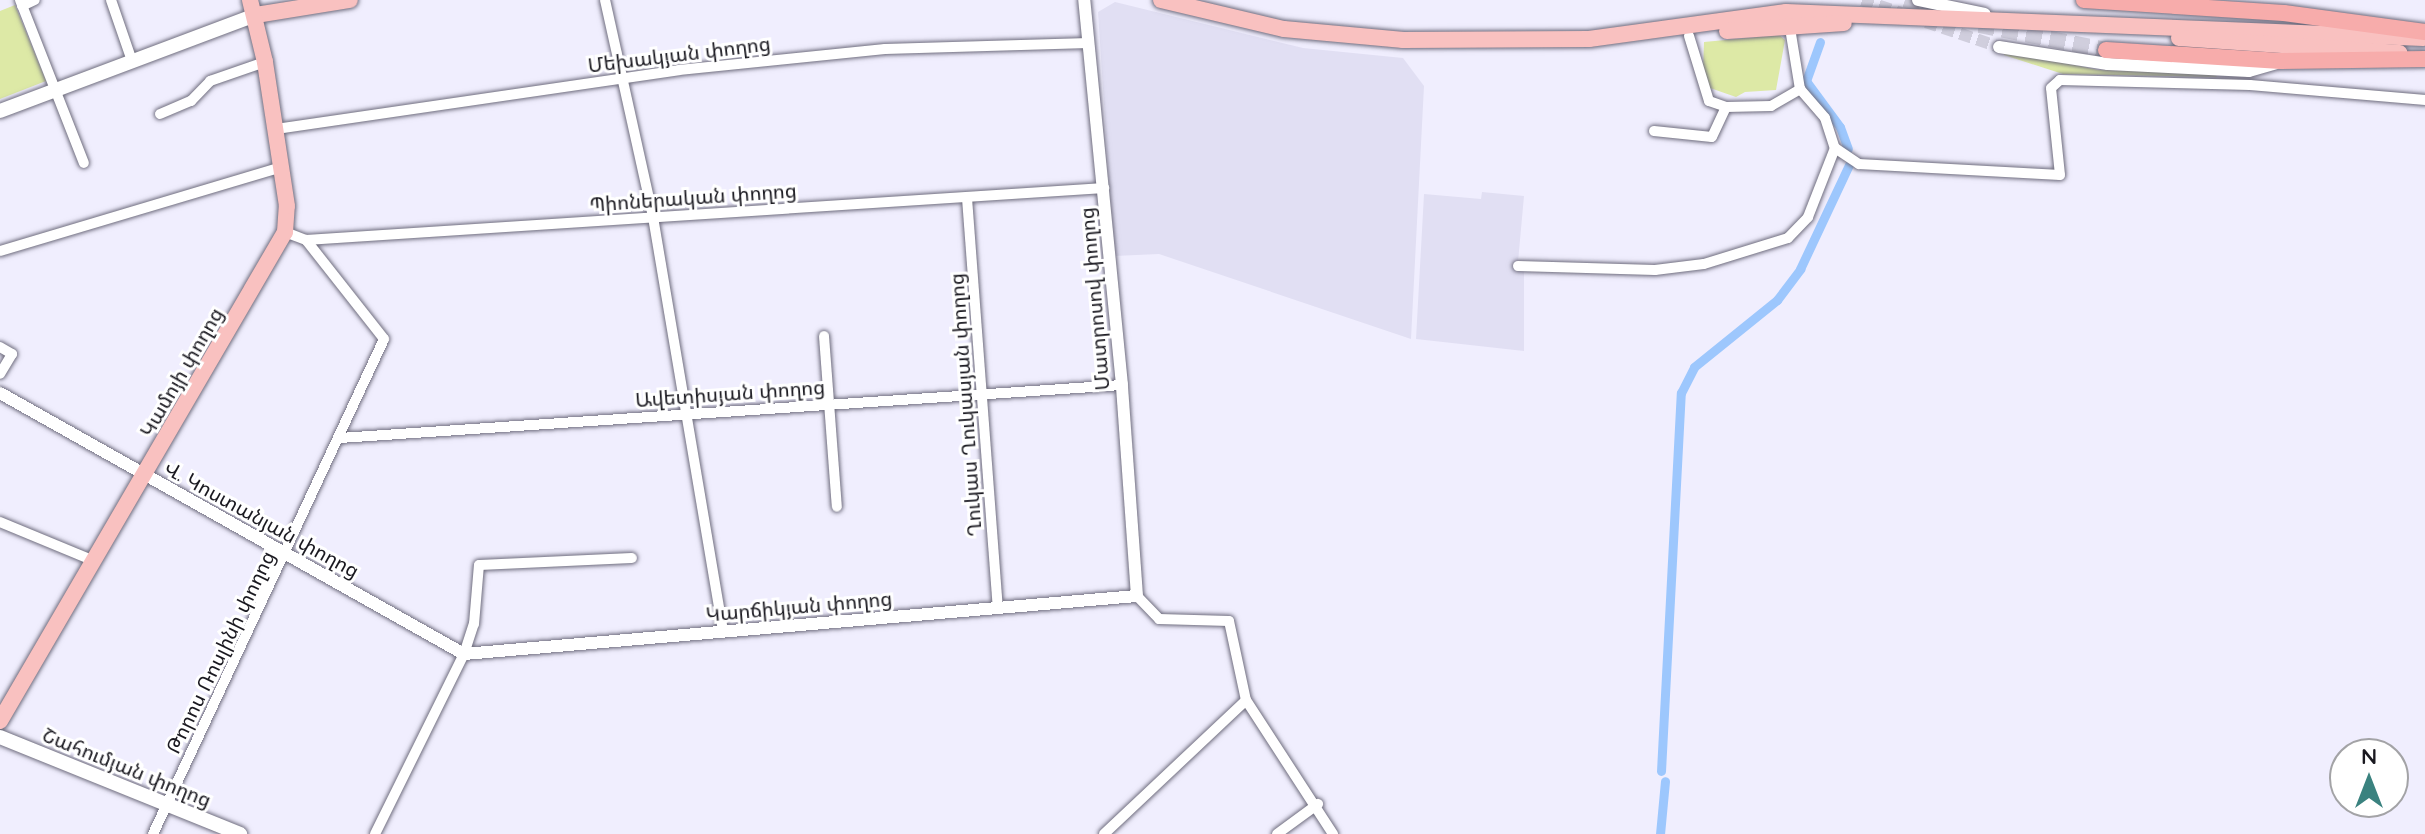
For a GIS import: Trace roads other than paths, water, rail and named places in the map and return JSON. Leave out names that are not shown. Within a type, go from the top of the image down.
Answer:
[{"type":"highway","points":[[2084,0],[2284,13],[2425,32]]},
{"type":"highway","points":[[2106,50],[2281,61],[2425,57]]},
{"type":"main road","points":[[0,111],[132,61],[255,5],[350,0]]},
{"type":"main road","points":[[1161,0],[1284,29],[1538,49],[1689,36],[1788,18],[2425,57]]},
{"type":"main road","points":[[255,5],[276,129],[285,232]]},
{"type":"main road","points":[[1427,41],[1589,39],[1788,18],[2008,19],[2425,38]]},
{"type":"main road","name":"Կամոյի փողոց","points":[[0,721],[285,232]]},
{"type":"main road","name":"Շահումյան փողոց","points":[[0,737],[240,834]]},
{"type":"street","points":[[35,0],[21,3],[84,163]]},
{"type":"street","points":[[111,0],[132,61]]},
{"type":"street","points":[[605,0],[653,217],[723,632]]},
{"type":"street","name":"Մատրոսով փողոց","points":[[1084,0],[1122,385],[1137,596]]},
{"type":"street","points":[[1918,0],[2008,19]]},
{"type":"street","points":[[1788,18],[1800,89],[1825,118],[1835,148],[1859,164],[2060,175],[2051,88],[2055,81],[2250,85],[2425,100]]},
{"type":"street","points":[[1689,36],[1709,101],[1726,107],[1771,106],[1800,89]]},
{"type":"street","name":"Մեխակյան փողոց","points":[[276,129],[623,79],[885,49],[1089,43]]},
{"type":"street","points":[[1999,47],[2108,64],[2249,71],[2281,61]]},
{"type":"street","points":[[160,114],[191,101],[210,81],[265,62]]},
{"type":"street","points":[[2249,71],[2250,85]]},
{"type":"street","points":[[1654,131],[1712,137],[1726,107]]},
{"type":"street","points":[[1518,266],[1655,270],[1728,258],[1788,238],[1808,217],[1835,148]]},
{"type":"street","points":[[0,251],[281,167]]},
{"type":"street","name":"Պիոներական փողոց","points":[[285,232],[306,240],[1104,188]]},
{"type":"street","name":"Ղուկաս Ղուկասյան փողոց","points":[[967,198],[998,609]]},
{"type":"street","name":"Թորոս Ռոսլինի փողոց","points":[[153,834],[384,339],[306,240]]},
{"type":"street","points":[[824,336],[832,404],[837,507]]},
{"type":"street","points":[[0,347],[12,354],[0,374]]},
{"type":"street","name":"Ավետիսյան փողոց","points":[[340,438],[1122,385]]},
{"type":"street","name":"Վ. Կոստանյան փողոց","points":[[0,393],[144,477],[464,654]]},
{"type":"street","points":[[0,522],[94,561]]},
{"type":"street","points":[[375,834],[464,654],[474,624],[479,565],[632,558]]},
{"type":"street","points":[[1137,596],[1159,619],[1229,621],[1246,700],[1318,804],[1333,834]]},
{"type":"street","name":"Կարճիկյան փողոց","points":[[464,654],[1137,596]]},
{"type":"street","points":[[1104,834],[1246,700]]},
{"type":"street","points":[[1277,834],[1318,804]]},
{"type":"waterway","points":[[1820,42],[1806,81],[1840,127],[1848,149]]},
{"type":"waterway","points":[[1661,771],[1681,393],[1694,367],[1777,300],[1800,269],[1849,165]]},
{"type":"waterway","points":[[1660,834],[1665,781]]},
{"type":"tunnel","points":[[1862,0],[1901,13]]},
{"type":"tunnel","points":[[1905,0],[1952,17]]},
{"type":"tunnel","points":[[1926,22],[1999,47]]},
{"type":"tunnel","points":[[1979,25],[2106,50]]}]
